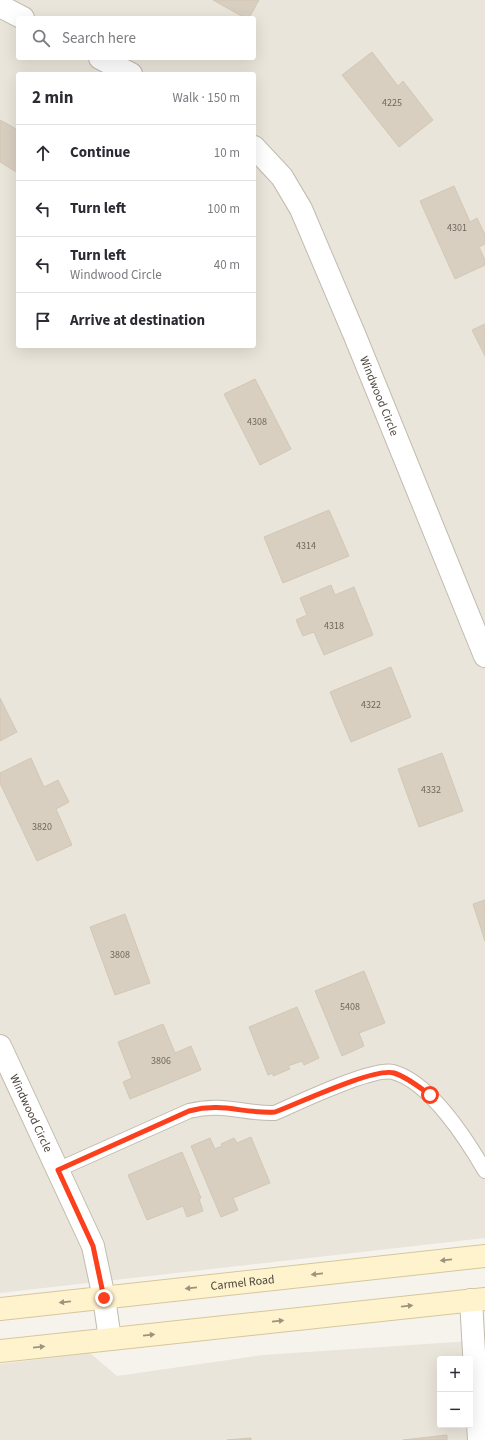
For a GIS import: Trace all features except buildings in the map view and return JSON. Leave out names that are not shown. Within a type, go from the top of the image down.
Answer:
[{"type":"main road","name":"Carmel Road","points":[[0,1309],[485,1256]]},
{"type":"main road","points":[[0,1351],[478,1300]]},
{"type":"street","points":[[0,6],[19,16]]},
{"type":"street","points":[[104,60],[127,72]]},
{"type":"street","name":"Windwood Circle","points":[[256,150],[282,177],[301,209],[355,336],[485,656]]},
{"type":"street","name":"Windwood Circle","points":[[0,1046],[93,1246],[104,1298],[110,1339]]},
{"type":"street","points":[[478,1300],[479,1440]]},
{"type":"lane","points":[[58,1170],[189,1111],[206,1106],[231,1108],[259,1114],[275,1112],[372,1074],[392,1072],[411,1081],[430,1095],[446,1114],[485,1171]]},
{"type":"shaded area","points":[[0,0],[485,0],[485,1238],[0,1293]]},
{"type":"shaded area","points":[[485,1340],[485,1440],[0,1440],[0,1364],[90,1353],[117,1376],[263,1355]]},
{"type":"route","points":[[104,1298],[93,1246],[58,1170],[189,1111],[206,1106],[231,1108],[259,1114],[275,1112],[372,1074],[392,1072],[411,1081],[430,1095]]}]
